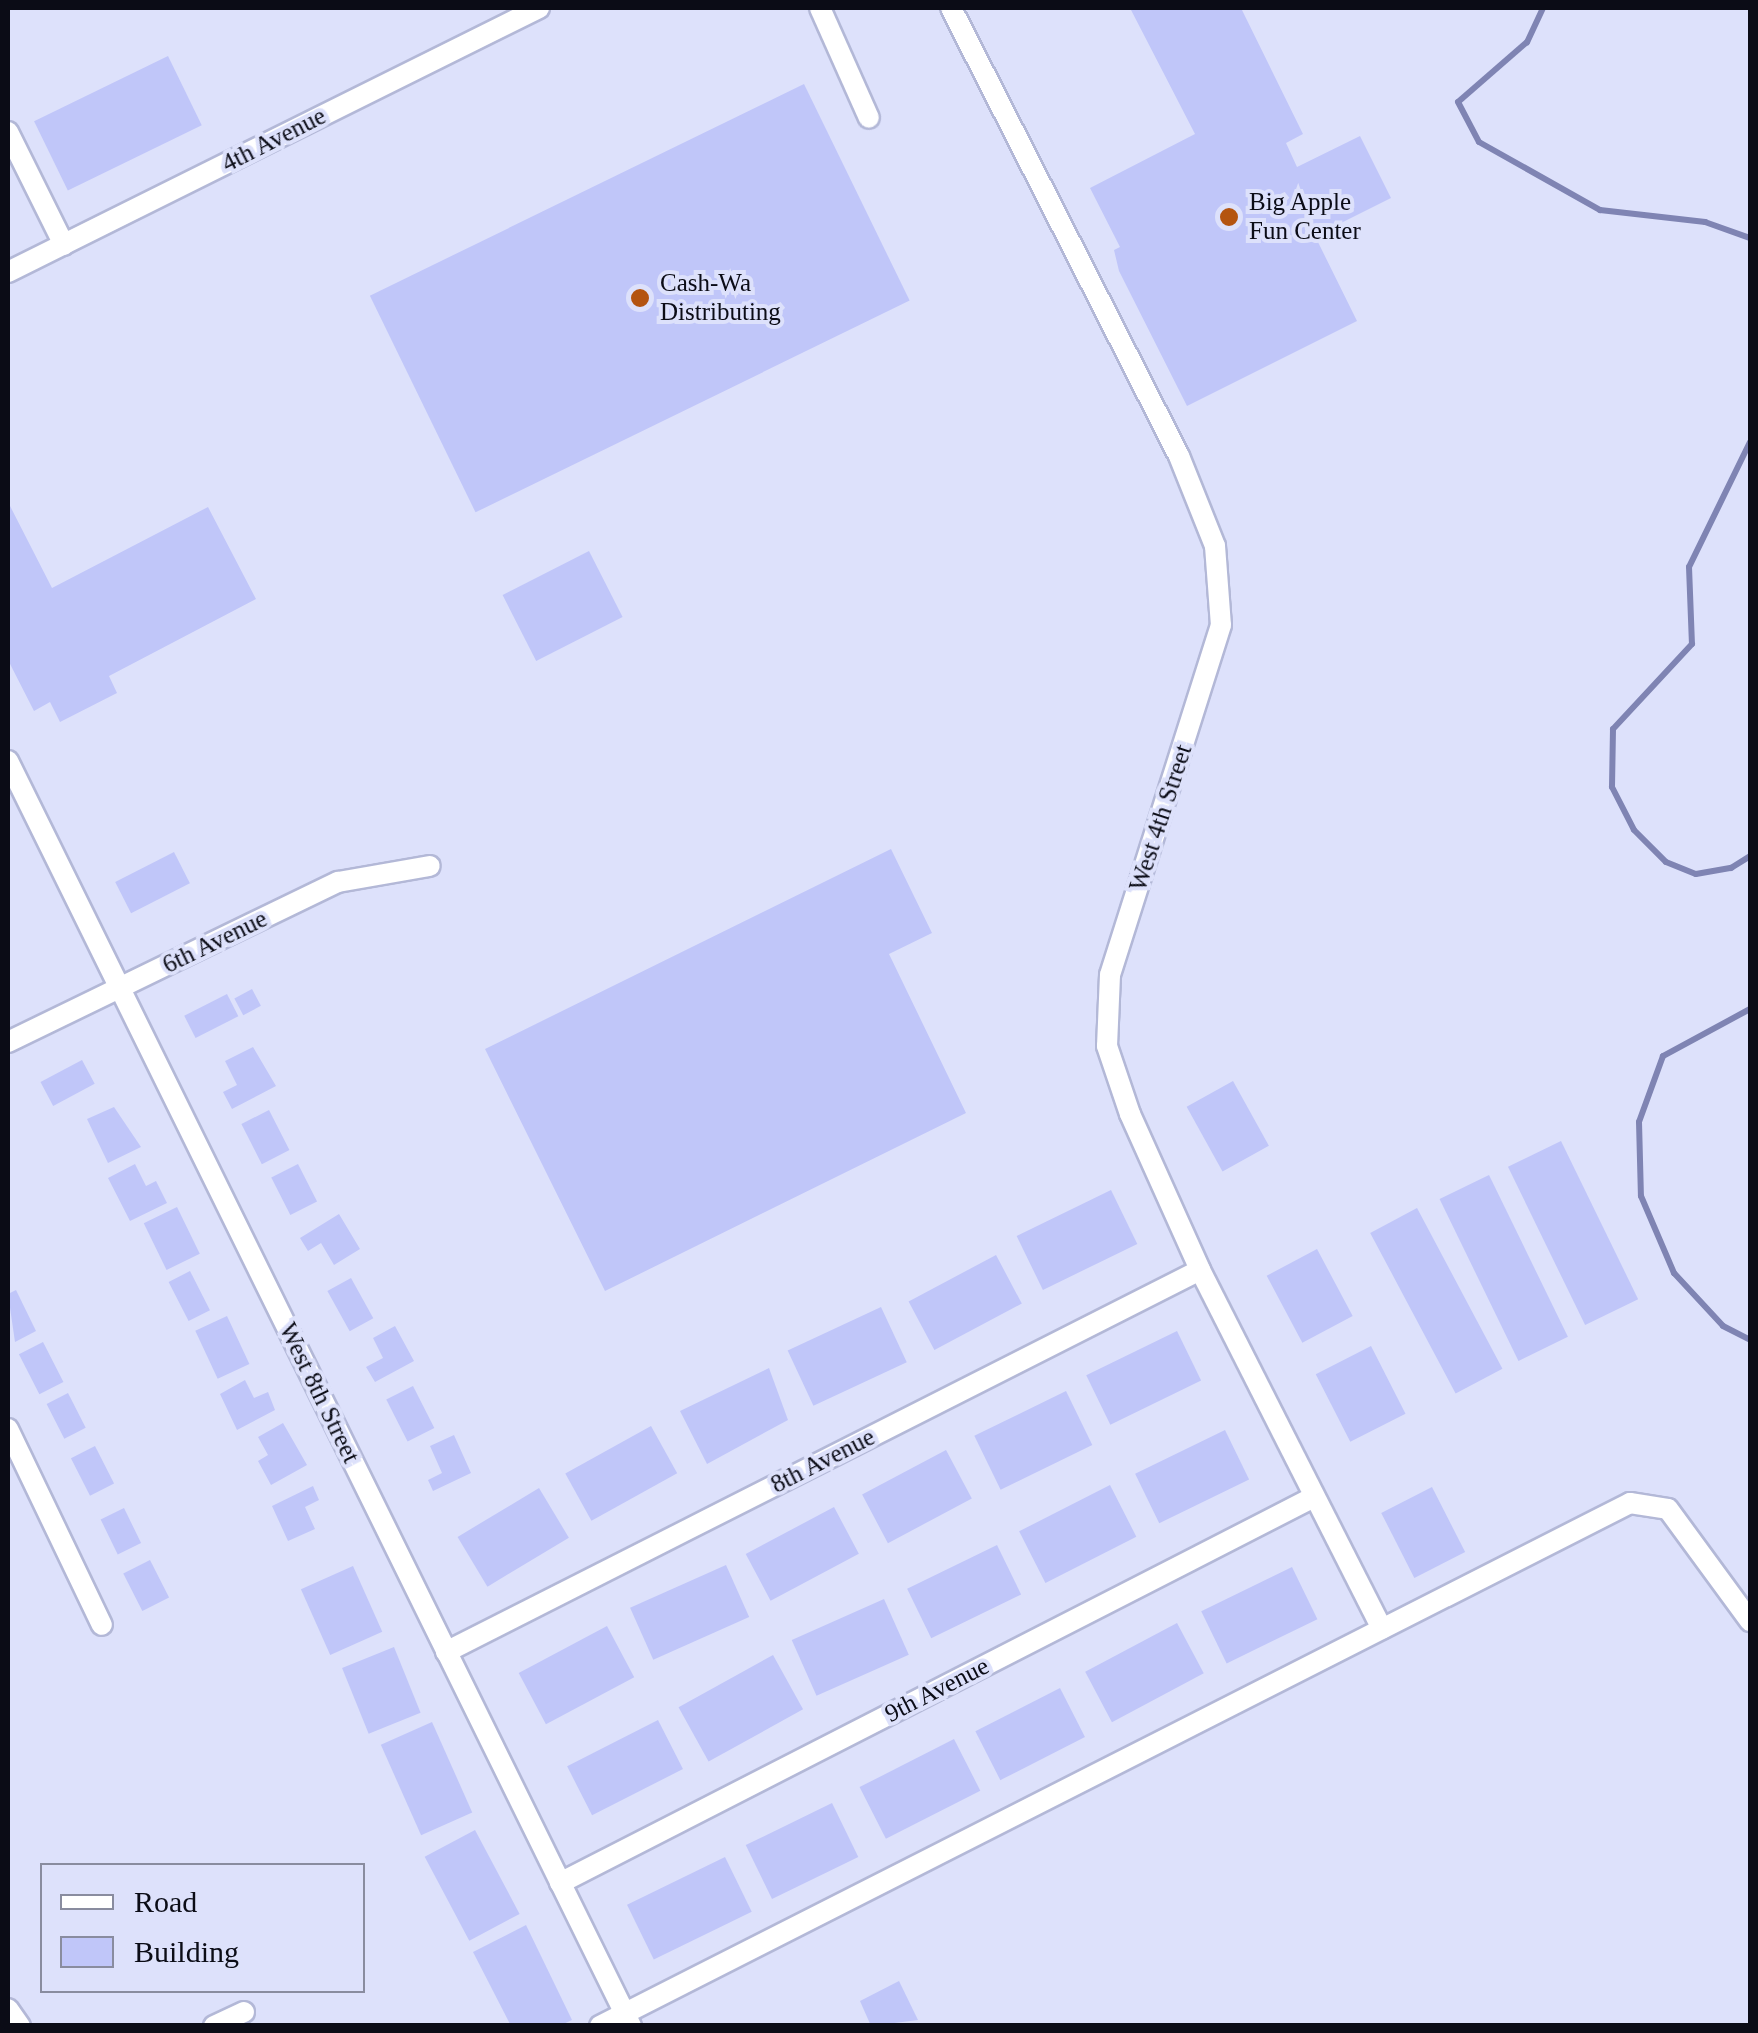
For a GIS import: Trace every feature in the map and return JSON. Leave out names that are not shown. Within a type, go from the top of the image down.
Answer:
[{"type":"street","name":"4th Avenue","points":[[8,272],[539,8]]},
{"type":"street","points":[[820,8],[870,118]]},
{"type":"street","name":"West 4th Street","points":[[951,8],[1179,456],[1215,546],[1221,625],[1110,975],[1107,1046],[1130,1114],[1200,1270],[1382,1629]]},
{"type":"street","points":[[8,132],[64,245]]},
{"type":"street","name":"West 8th Street","points":[[8,760],[627,2019]]},
{"type":"street","name":"6th Avenue","points":[[8,1042],[338,882],[430,866]]},
{"type":"street","name":"8th Avenue","points":[[446,1652],[1200,1270]]},
{"type":"street","points":[[8,1429],[102,1625]]},
{"type":"street","name":"9th Avenue","points":[[560,1883],[1314,1497]]},
{"type":"street","points":[[600,2026],[627,2019],[1630,1503],[1668,1510],[1750,1621]]},
{"type":"street","points":[[8,2009],[20,2026]]},
{"type":"street","points":[[214,2026],[244,2012]]},
{"type":"building","name":"Big Apple Fun Center","points":[[1130,8],[1241,8],[1303,134],[1286,143],[1297,167],[1360,136],[1391,198],[1315,236],[1357,321],[1187,406],[1119,271],[1114,250],[1120,247],[1090,188],[1195,134]]},
{"type":"building","points":[[168,56],[202,125],[68,191],[34,121]]},
{"type":"building","name":"Cash-Wa Distributing","points":[[804,84],[910,301],[476,512],[370,296]]},
{"type":"building","points":[[8,502],[52,588],[208,507],[256,599],[109,676],[117,693],[60,722],[50,702],[34,711],[8,660]]},
{"type":"building","points":[[589,551],[623,617],[536,661],[503,595]]},
{"type":"building","points":[[891,849],[932,933],[889,954],[966,1113],[605,1291],[485,1049]]},
{"type":"building","points":[[174,852],[190,883],[131,913],[115,882]]},
{"type":"building","points":[[252,989],[261,1006],[243,1015],[234,998]]},
{"type":"building","points":[[227,994],[238,1016],[196,1038],[184,1016]]},
{"type":"building","points":[[253,1047],[276,1086],[232,1109],[223,1092],[237,1085],[225,1061]]},
{"type":"building","points":[[82,1060],[95,1084],[53,1106],[41,1082]]},
{"type":"building","points":[[1233,1081],[1269,1146],[1223,1171],[1187,1107]]},
{"type":"building","points":[[114,1107],[141,1147],[108,1163],[87,1119]]},
{"type":"building","points":[[269,1110],[289,1150],[262,1164],[241,1124]]},
{"type":"building","points":[[1561,1141],[1638,1299],[1585,1325],[1508,1167]]},
{"type":"building","points":[[135,1164],[146,1186],[156,1181],[167,1203],[130,1221],[108,1178]]},
{"type":"building","points":[[298,1164],[317,1201],[290,1215],[271,1178]]},
{"type":"building","points":[[1489,1175],[1568,1337],[1518,1361],[1440,1199]]},
{"type":"building","points":[[1111,1190],[1137,1244],[1043,1290],[1017,1236]]},
{"type":"building","points":[[177,1207],[200,1254],[167,1270],[144,1223]]},
{"type":"building","points":[[1417,1208],[1502,1369],[1456,1394],[1370,1233]]},
{"type":"building","points":[[339,1214],[360,1249],[334,1265],[321,1243],[308,1251],[300,1238]]},
{"type":"building","points":[[1317,1249],[1353,1316],[1302,1343],[1267,1276]]},
{"type":"building","points":[[996,1255],[1022,1304],[934,1350],[909,1301]]},
{"type":"building","points":[[190,1271],[210,1310],[189,1321],[169,1282]]},
{"type":"building","points":[[351,1278],[373,1318],[350,1331],[327,1291]]},
{"type":"building","points":[[16,1290],[36,1331],[15,1342],[8,1294]]},
{"type":"building","points":[[881,1307],[907,1362],[813,1406],[788,1351]]},
{"type":"building","points":[[227,1316],[249,1364],[218,1379],[195,1331]]},
{"type":"building","points":[[395,1326],[414,1361],[375,1382],[366,1367],[383,1358],[373,1338]]},
{"type":"building","points":[[1177,1331],[1201,1380],[1110,1425],[1086,1375]]},
{"type":"building","points":[[43,1342],[63,1382],[39,1394],[19,1354]]},
{"type":"building","points":[[1371,1346],[1406,1414],[1350,1442],[1316,1374]]},
{"type":"building","points":[[769,1368],[788,1420],[707,1464],[680,1411]]},
{"type":"building","points":[[245,1380],[254,1398],[268,1392],[275,1410],[237,1430],[220,1394]]},
{"type":"building","points":[[413,1386],[434,1428],[408,1441],[386,1400]]},
{"type":"building","points":[[1066,1391],[1092,1445],[1001,1490],[974,1436]]},
{"type":"building","points":[[68,1393],[86,1428],[64,1439],[47,1404]]},
{"type":"building","points":[[283,1423],[307,1465],[271,1485],[258,1461],[268,1455],[258,1437]]},
{"type":"building","points":[[651,1426],[677,1473],[591,1521],[565,1474]]},
{"type":"building","points":[[1225,1430],[1249,1479],[1159,1523],[1135,1474]]},
{"type":"building","points":[[454,1435],[471,1473],[433,1491],[428,1480],[442,1473],[430,1446]]},
{"type":"building","points":[[95,1446],[114,1483],[90,1496],[71,1458]]},
{"type":"building","points":[[946,1450],[972,1499],[888,1543],[862,1495]]},
{"type":"building","points":[[1110,1485],[1136,1537],[1045,1583],[1019,1531]]},
{"type":"building","points":[[313,1486],[319,1500],[305,1507],[315,1529],[288,1541],[272,1506]]},
{"type":"building","points":[[1432,1487],[1465,1552],[1414,1578],[1381,1513]]},
{"type":"building","points":[[539,1488],[569,1538],[487,1587],[458,1537]]},
{"type":"building","points":[[834,1507],[859,1554],[771,1601],[746,1554]]},
{"type":"building","points":[[124,1508],[141,1543],[118,1554],[101,1519]]},
{"type":"building","points":[[997,1545],[1021,1594],[931,1638],[907,1589]]},
{"type":"building","points":[[150,1560],[169,1597],[142,1611],[123,1574]]},
{"type":"building","points":[[726,1565],[749,1617],[653,1660],[630,1608]]},
{"type":"building","points":[[353,1566],[382,1632],[330,1655],[301,1589]]},
{"type":"building","points":[[1292,1567],[1317,1619],[1227,1663],[1201,1611]]},
{"type":"building","points":[[884,1599],[909,1655],[817,1696],[792,1640]]},
{"type":"building","points":[[1177,1623],[1204,1673],[1112,1722],[1085,1672]]},
{"type":"building","points":[[607,1626],[634,1677],[546,1724],[519,1673]]},
{"type":"building","points":[[394,1647],[421,1713],[369,1734],[342,1668]]},
{"type":"building","points":[[773,1655],[803,1709],[709,1762],[679,1707]]},
{"type":"building","points":[[1060,1688],[1085,1737],[1000,1780],[975,1731]]},
{"type":"building","points":[[658,1720],[683,1769],[592,1815],[567,1766]]},
{"type":"building","points":[[432,1722],[472,1812],[421,1835],[381,1745]]},
{"type":"building","points":[[954,1739],[980,1791],[886,1839],[860,1787]]},
{"type":"building","points":[[832,1803],[858,1857],[772,1899],[746,1845]]},
{"type":"building","points":[[475,1830],[520,1914],[469,1941],[425,1857]]},
{"type":"building","points":[[725,1857],[752,1912],[654,1960],[627,1905]]},
{"type":"building","points":[[526,1925],[572,2020],[559,2026],[511,2026],[473,1952]]},
{"type":"building","points":[[899,1981],[918,2020],[871,2026],[860,2001]]},
{"type":"waterway","points":[[1543,8],[1527,42],[1458,102],[1479,142],[1600,210],[1705,222],[1750,238]]},
{"type":"waterway","points":[[1750,442],[1689,567],[1692,644],[1613,729],[1612,787],[1634,830],[1666,862],[1696,874],[1731,868],[1750,856]]},
{"type":"waterway","points":[[1750,1009],[1663,1056],[1639,1122],[1641,1196],[1674,1273],[1723,1326],[1750,1340]]},
{"type":"place","name":"Big Apple Fun Center","points":[[1229,217]]},
{"type":"place","name":"Cash-Wa Distributing","points":[[640,298]]}]
